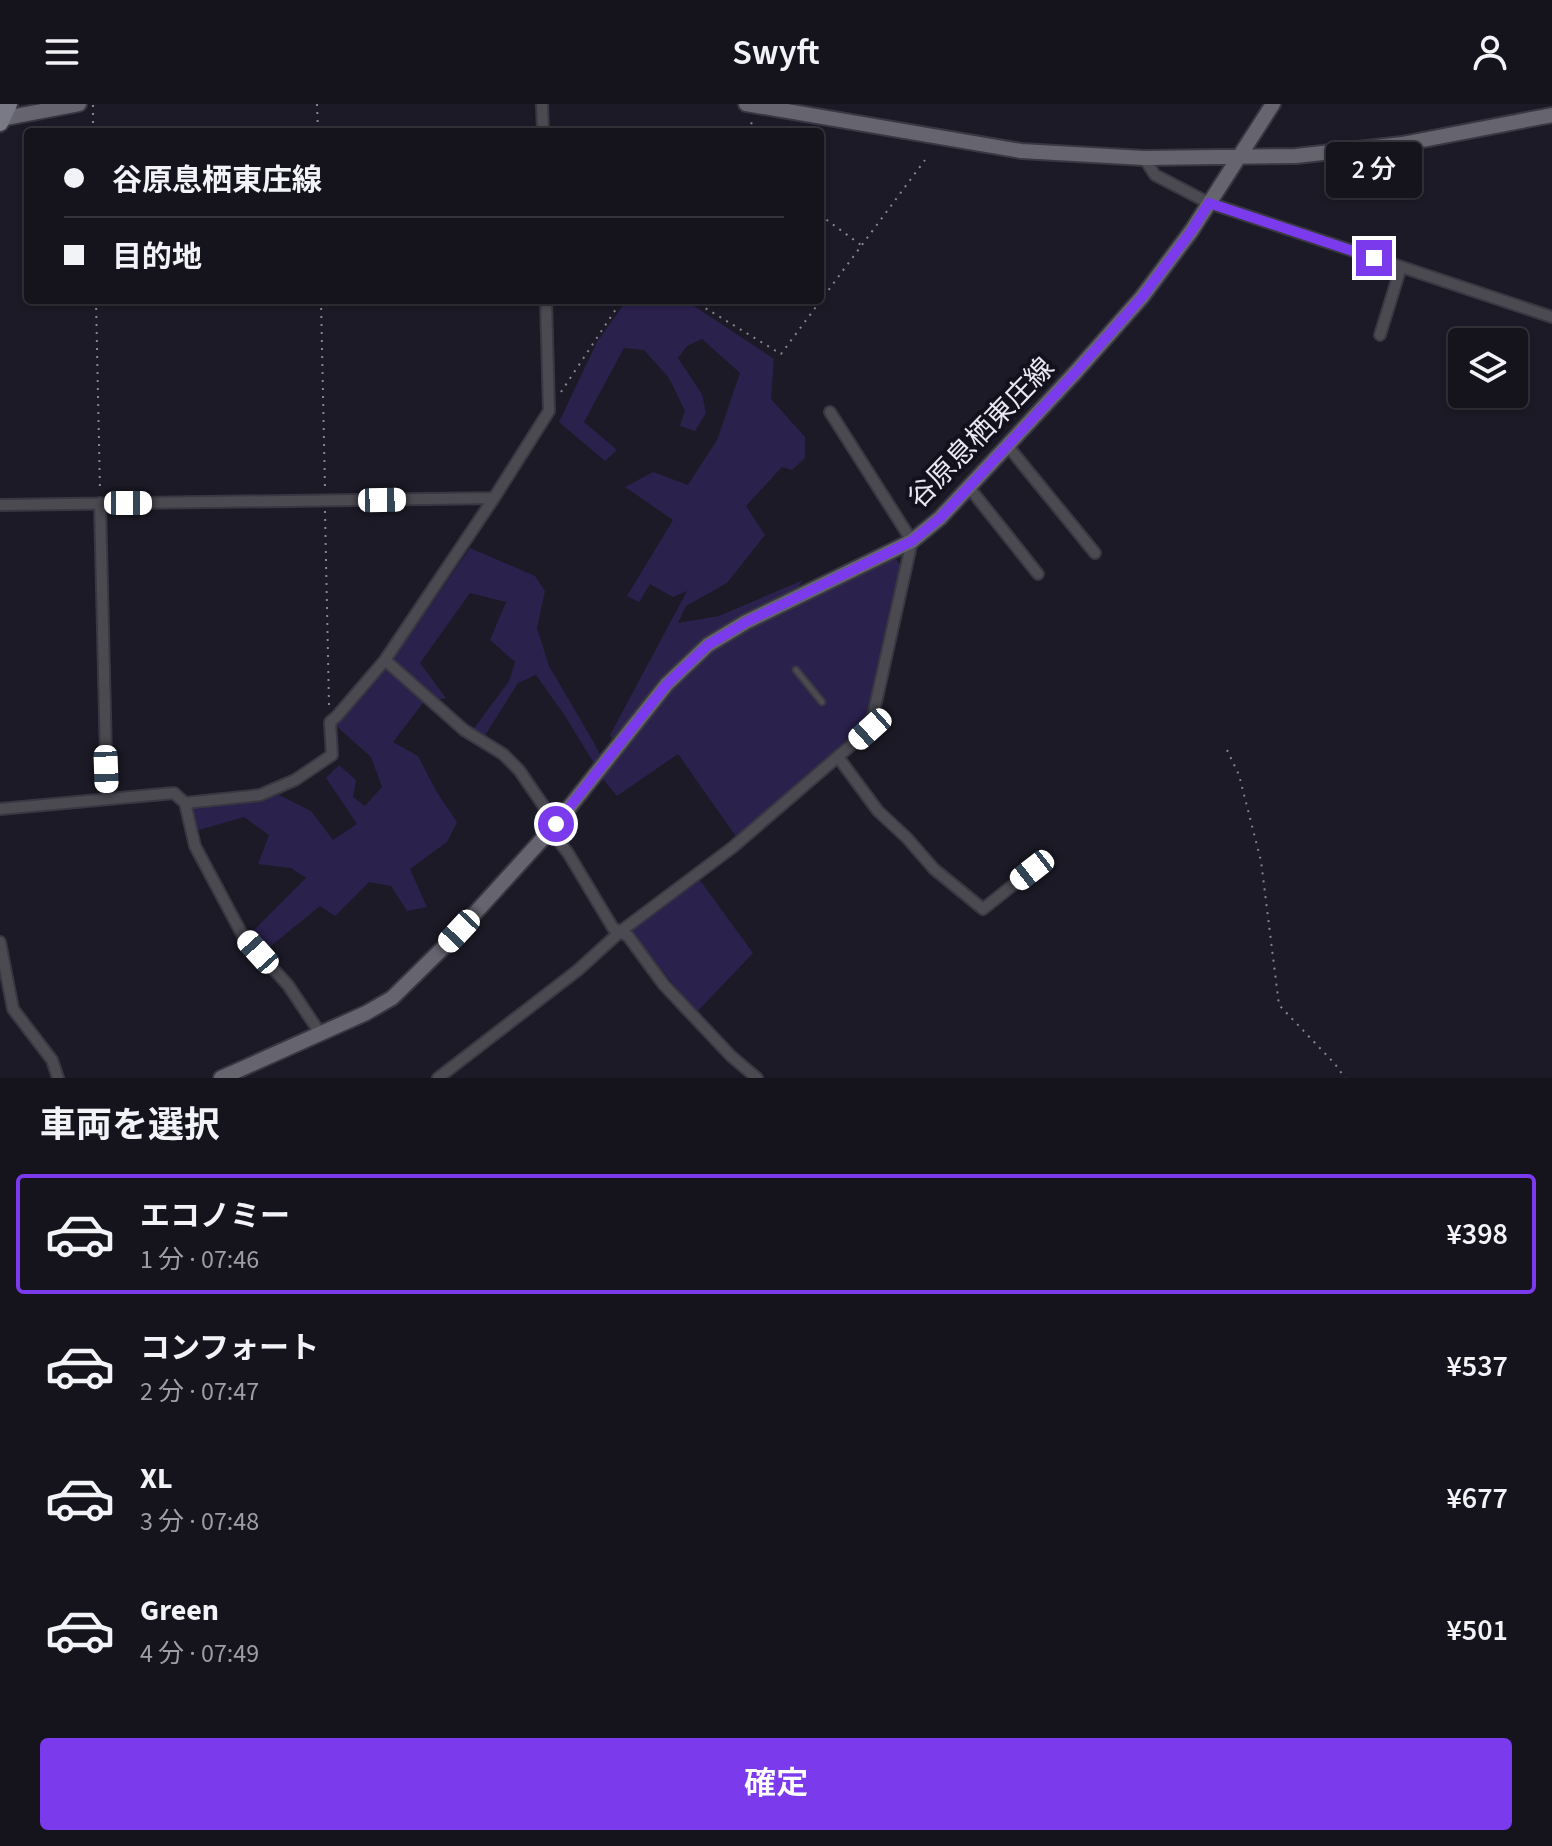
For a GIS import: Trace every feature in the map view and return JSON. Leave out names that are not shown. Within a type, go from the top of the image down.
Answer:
[{"type":"main road","points":[[3,116],[79,104]]},
{"type":"main road","points":[[746,104],[1021,151],[1144,158],[1296,156],[1402,144],[1552,115]]},
{"type":"main road","name":"谷原息栖東庄線","points":[[221,1078],[254,1071],[320,1033],[392,998],[446,945],[553,827],[667,684],[708,645],[746,622],[912,541],[940,518],[1142,297],[1192,230],[1273,104]]},
{"type":"street","points":[[542,104],[543,128]]},
{"type":"street","points":[[1144,158],[1155,175],[1209,203],[1552,317]]},
{"type":"street","points":[[1380,335],[1401,267]]},
{"type":"street","points":[[185,803],[260,795],[295,780],[332,755],[330,722],[385,660],[549,411],[546,304]]},
{"type":"street","points":[[438,1078],[578,970],[621,931],[733,847],[870,729],[912,541],[830,412]]},
{"type":"street","points":[[1007,445],[1095,553]]},
{"type":"street","points":[[968,486],[1038,574]]},
{"type":"street","points":[[0,505],[494,498]]},
{"type":"street","points":[[100,503],[107,799]]},
{"type":"street","points":[[385,660],[464,730],[503,754],[519,770],[613,928],[628,936],[664,985],[731,1056],[757,1078]]},
{"type":"street","points":[[838,757],[878,811],[934,869],[983,909],[1032,870]]},
{"type":"street","points":[[0,809],[174,793],[185,803],[195,846],[243,936],[288,985],[320,1033]]},
{"type":"street","points":[[0,942],[13,1009],[52,1060],[58,1078]]},
{"type":"lane","points":[[796,670],[822,702]]},
{"type":"path","points":[[93,104],[93,128]]},
{"type":"path","points":[[317,104],[318,128]]},
{"type":"path","points":[[824,295],[925,160]]},
{"type":"path","points":[[824,218],[861,245]]},
{"type":"path","points":[[96,304],[100,503]]},
{"type":"path","points":[[321,304],[330,722]]},
{"type":"path","points":[[549,411],[619,304]]},
{"type":"path","points":[[699,304],[781,354],[818,304]]},
{"type":"path","points":[[1227,750],[1239,775],[1261,861],[1279,1005],[1345,1078]]},
{"type":"shaded area","points":[[624,304],[691,304],[774,359],[771,399],[805,437],[805,458],[792,470],[782,467],[746,506],[765,535],[727,583],[686,606],[678,623],[719,616],[803,580],[795,591],[739,620],[614,742],[610,735],[687,591],[673,597],[650,584],[639,602],[627,596],[673,520],[625,487],[653,472],[688,485],[717,440],[740,373],[702,339],[687,346],[678,358],[702,394],[706,413],[695,431],[680,426],[685,411],[669,378],[644,350],[624,348],[584,422],[617,450],[605,461],[559,422],[597,342]]},
{"type":"shaded area","points":[[470,548],[535,576],[545,591],[537,628],[549,666],[602,758],[595,765],[536,675],[518,683],[484,737],[472,731],[509,681],[515,662],[490,640],[506,602],[470,593],[420,663],[446,698],[423,703],[393,742],[418,756],[457,822],[447,842],[410,869],[427,907],[407,911],[391,886],[369,882],[335,916],[320,906],[266,950],[248,936],[306,878],[291,868],[258,864],[269,835],[244,817],[195,831],[190,810],[279,795],[311,811],[333,840],[357,824],[326,778],[339,765],[356,780],[353,797],[365,806],[382,787],[371,757],[335,725],[388,665]]},
{"type":"shaded area","points":[[894,556],[902,568],[867,721],[737,838],[678,754],[617,796],[602,778],[670,691],[714,648],[751,625]]},
{"type":"shaded area","points":[[699,879],[753,953],[696,1013],[631,931]]},
{"type":"route","points":[[556,824],[667,684],[708,645],[746,622],[912,541],[940,518],[1142,297],[1209,203],[1374,258]]}]
